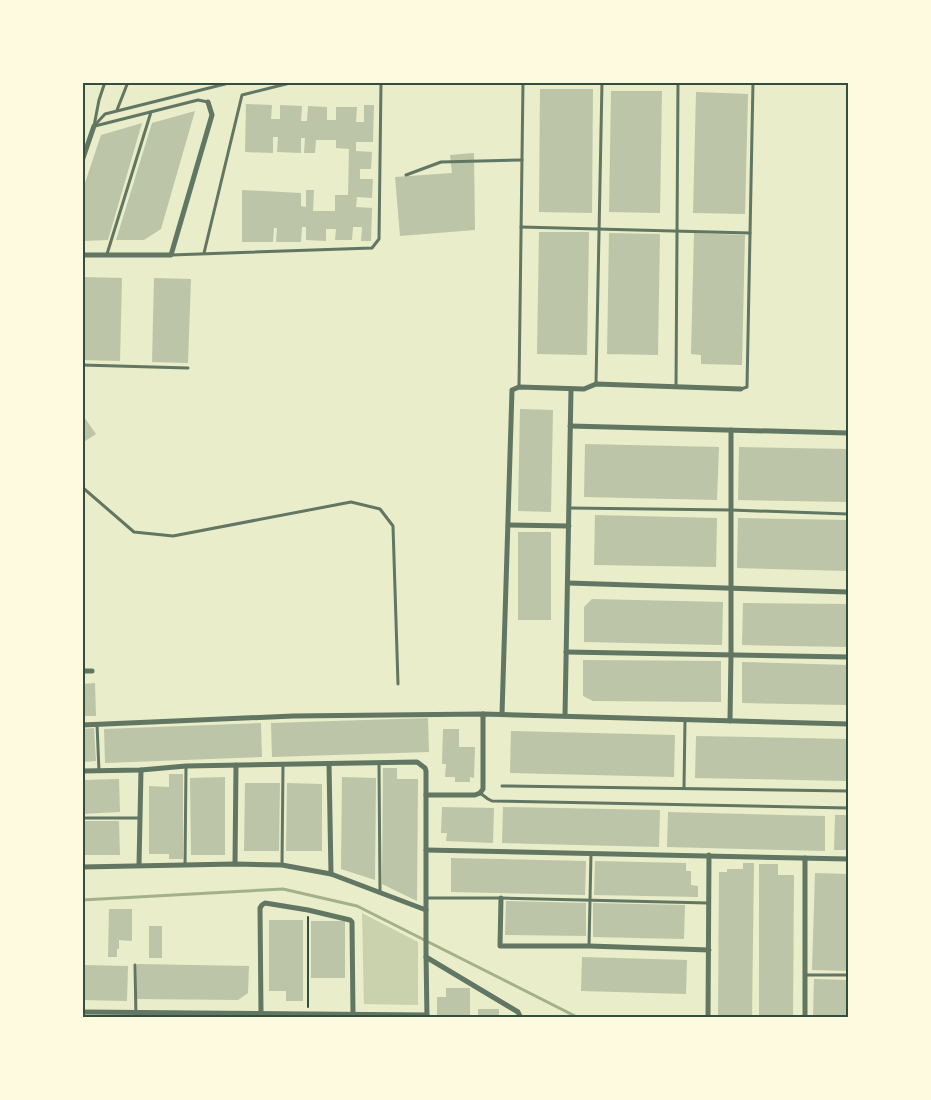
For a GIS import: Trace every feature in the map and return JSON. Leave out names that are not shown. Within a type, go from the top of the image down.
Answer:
[{"type":"street","points":[[82,255],[171,255],[212,115],[208,102]]},
{"type":"street","points":[[82,161],[94,126]]},
{"type":"street","points":[[502,714],[512,390],[519,387],[584,390],[596,384],[742,390]]},
{"type":"street","points":[[565,716],[571,389]]},
{"type":"street","points":[[570,426],[848,433]]},
{"type":"street","points":[[730,721],[731,430]]},
{"type":"street","points":[[508,525],[568,526]]},
{"type":"street","points":[[568,583],[848,592]]},
{"type":"street","points":[[566,652],[848,657]]},
{"type":"street","points":[[82,671],[92,671]]},
{"type":"street","points":[[426,796],[475,795],[483,789],[483,714]]},
{"type":"street","points":[[82,725],[293,716],[483,714],[848,724]]},
{"type":"street","points":[[82,771],[141,770],[186,766],[420,763],[426,771],[427,1016],[353,1014],[289,1016],[261,1013],[136,1015],[82,1012]]},
{"type":"street","points":[[329,764],[330,874]]},
{"type":"street","points":[[235,864],[236,765]]},
{"type":"street","points":[[139,866],[141,770]]},
{"type":"street","points":[[426,850],[848,859]]},
{"type":"street","points":[[708,1018],[709,855]]},
{"type":"street","points":[[805,858],[805,1018]]},
{"type":"street","points":[[82,867],[282,865],[330,874],[426,910]]},
{"type":"street","points":[[501,898],[500,946],[589,946],[709,950]]},
{"type":"street","points":[[261,1013],[260,908],[265,903],[308,910],[350,920],[353,925],[353,1014]]},
{"type":"street","points":[[426,955],[518,1012],[521,1018]]},
{"type":"lane","points":[[94,126],[105,82]]},
{"type":"lane","points":[[117,110],[128,82]]},
{"type":"lane","points":[[94,126],[105,114],[117,110],[233,82]]},
{"type":"lane","points":[[204,253],[242,95],[294,82]]},
{"type":"lane","points":[[171,255],[372,248],[379,239],[381,82]]},
{"type":"lane","points":[[519,387],[523,82]]},
{"type":"lane","points":[[596,384],[602,82]]},
{"type":"lane","points":[[676,387],[678,82]]},
{"type":"lane","points":[[742,390],[747,387],[753,82]]},
{"type":"lane","points":[[94,126],[198,100],[208,102]]},
{"type":"lane","points":[[107,255],[151,112]]},
{"type":"lane","points":[[406,175],[441,162],[522,160]]},
{"type":"lane","points":[[521,227],[750,233]]},
{"type":"lane","points":[[82,365],[188,368]]},
{"type":"lane","points":[[82,486],[134,532],[173,536],[351,502],[380,509],[393,526],[398,684]]},
{"type":"lane","points":[[569,508],[848,514]]},
{"type":"lane","points":[[684,788],[686,720]]},
{"type":"lane","points":[[97,724],[99,771]]},
{"type":"lane","points":[[379,763],[380,892]]},
{"type":"lane","points":[[282,865],[283,765]]},
{"type":"lane","points":[[185,865],[186,766]]},
{"type":"lane","points":[[502,786],[848,791]]},
{"type":"lane","points":[[480,793],[492,801],[848,808]]},
{"type":"lane","points":[[82,818],[140,818]]},
{"type":"lane","points":[[589,946],[591,853]]},
{"type":"lane","points":[[426,898],[709,903]]},
{"type":"lane","points":[[135,965],[136,1015]]},
{"type":"lane","points":[[805,975],[848,975]]},
{"type":"path","points":[[308,910],[308,1014]]},
{"type":"green space","points":[[362,913],[418,942],[418,1005],[364,1004]]},
{"type":"building","points":[[540,89],[593,89],[592,213],[539,212]]},
{"type":"building","points":[[611,91],[662,91],[660,213],[609,212]]},
{"type":"building","points":[[696,92],[748,94],[745,214],[693,213]]},
{"type":"building","points":[[246,104],[272,105],[271,119],[280,119],[280,105],[302,106],[301,121],[307,121],[308,106],[327,107],[327,120],[336,120],[336,107],[357,107],[356,122],[364,122],[364,105],[374,105],[373,142],[356,142],[356,151],[372,152],[371,169],[360,169],[360,179],[373,179],[372,198],[357,197],[356,207],[372,208],[371,241],[361,241],[362,227],[353,227],[352,240],[335,240],[336,229],[326,229],[326,241],[306,240],[306,227],[302,227],[301,242],[276,242],[277,228],[274,228],[273,242],[242,242],[242,190],[301,193],[301,206],[306,207],[306,190],[314,190],[313,211],[335,211],[335,195],[348,195],[349,149],[336,148],[336,140],[316,140],[315,153],[304,153],[305,138],[301,138],[301,153],[277,152],[278,137],[273,137],[273,153],[245,152]]},
{"type":"building","points":[[195,111],[161,229],[144,240],[116,240],[152,123]]},
{"type":"building","points":[[142,123],[108,240],[82,241],[82,192],[101,135]]},
{"type":"building","points":[[474,153],[475,230],[400,236],[395,177],[452,173],[450,155]]},
{"type":"building","points":[[539,232],[589,232],[587,355],[537,354]]},
{"type":"building","points":[[609,233],[660,234],[658,355],[607,354]]},
{"type":"building","points":[[694,233],[745,235],[742,365],[701,364],[701,355],[691,354]]},
{"type":"building","points":[[82,277],[122,278],[120,361],[82,360]]},
{"type":"building","points":[[154,278],[191,279],[188,363],[152,362]]},
{"type":"building","points":[[520,409],[553,410],[551,512],[518,511]]},
{"type":"building","points":[[82,414],[96,434],[82,443]]},
{"type":"building","points":[[585,444],[719,447],[717,500],[584,497]]},
{"type":"building","points":[[739,447],[848,449],[848,502],[738,500]]},
{"type":"building","points":[[595,515],[717,518],[716,567],[594,565]]},
{"type":"building","points":[[738,518],[848,520],[848,571],[737,568]]},
{"type":"building","points":[[518,532],[551,532],[551,620],[518,620]]},
{"type":"building","points":[[592,599],[723,602],[722,645],[584,642],[584,607]]},
{"type":"building","points":[[743,603],[848,604],[848,647],[742,645]]},
{"type":"building","points":[[583,660],[721,661],[721,702],[593,701],[583,696]]},
{"type":"building","points":[[742,662],[848,665],[848,705],[742,703]]},
{"type":"building","points":[[95,683],[96,716],[82,716],[82,684]]},
{"type":"building","points":[[428,718],[429,752],[272,757],[271,723]]},
{"type":"building","points":[[261,723],[262,757],[105,763],[104,729]]},
{"type":"building","points":[[94,728],[96,761],[82,762],[82,729]]},
{"type":"building","points":[[443,729],[459,729],[459,747],[475,747],[474,778],[470,777],[470,782],[455,782],[455,777],[445,777],[446,764],[442,764]]},
{"type":"building","points":[[511,731],[675,735],[674,777],[510,773]]},
{"type":"building","points":[[696,736],[847,739],[846,781],[695,778]]},
{"type":"building","points":[[383,768],[397,768],[397,779],[418,779],[417,901],[382,884]]},
{"type":"building","points":[[169,774],[183,774],[183,859],[169,859],[169,854],[149,854],[149,786],[169,787]]},
{"type":"building","points":[[225,777],[225,855],[191,855],[190,778]]},
{"type":"building","points":[[342,777],[376,778],[375,880],[341,869]]},
{"type":"building","points":[[119,779],[120,812],[82,814],[82,780]]},
{"type":"building","points":[[245,783],[280,783],[279,851],[244,851]]},
{"type":"building","points":[[287,783],[322,784],[322,851],[286,851]]},
{"type":"building","points":[[442,807],[494,808],[493,843],[446,841],[447,833],[441,833]]},
{"type":"building","points":[[503,807],[660,810],[659,847],[502,843]]},
{"type":"building","points":[[668,812],[825,816],[825,851],[667,847]]},
{"type":"building","points":[[835,815],[848,815],[848,850],[834,850]]},
{"type":"building","points":[[82,821],[119,821],[120,855],[82,855]]},
{"type":"building","points":[[451,858],[586,861],[585,895],[451,892]]},
{"type":"building","points":[[595,861],[686,863],[686,871],[691,871],[691,885],[698,886],[698,897],[594,895]]},
{"type":"building","points":[[743,863],[754,863],[752,1018],[718,1018],[719,872],[727,872],[727,869],[743,869]]},
{"type":"building","points":[[759,864],[778,864],[778,875],[794,875],[793,1018],[759,1018]]},
{"type":"building","points":[[815,873],[848,874],[848,971],[812,970]]},
{"type":"building","points":[[506,901],[586,903],[586,936],[505,935]]},
{"type":"building","points":[[593,903],[685,905],[684,939],[593,937]]},
{"type":"building","points":[[109,909],[132,909],[132,941],[119,940],[117,957],[108,957]]},
{"type":"building","points":[[269,920],[303,920],[303,1001],[286,1001],[286,991],[269,991]]},
{"type":"building","points":[[311,921],[345,921],[345,978],[311,978]]},
{"type":"building","points":[[149,926],[162,926],[162,958],[149,958]]},
{"type":"building","points":[[582,957],[687,960],[686,994],[581,991]]},
{"type":"building","points":[[137,964],[249,966],[248,993],[238,1000],[137,999]]},
{"type":"building","points":[[82,965],[128,966],[127,1001],[82,1000]]},
{"type":"building","points":[[814,979],[848,980],[848,1018],[813,1018]]},
{"type":"building","points":[[446,988],[470,988],[470,1018],[437,1018],[437,997],[446,997]]},
{"type":"building","points":[[478,1009],[499,1009],[499,1018],[478,1018]]},
{"type":"waterway","points":[[82,900],[283,889],[357,906],[579,1018]]}]
